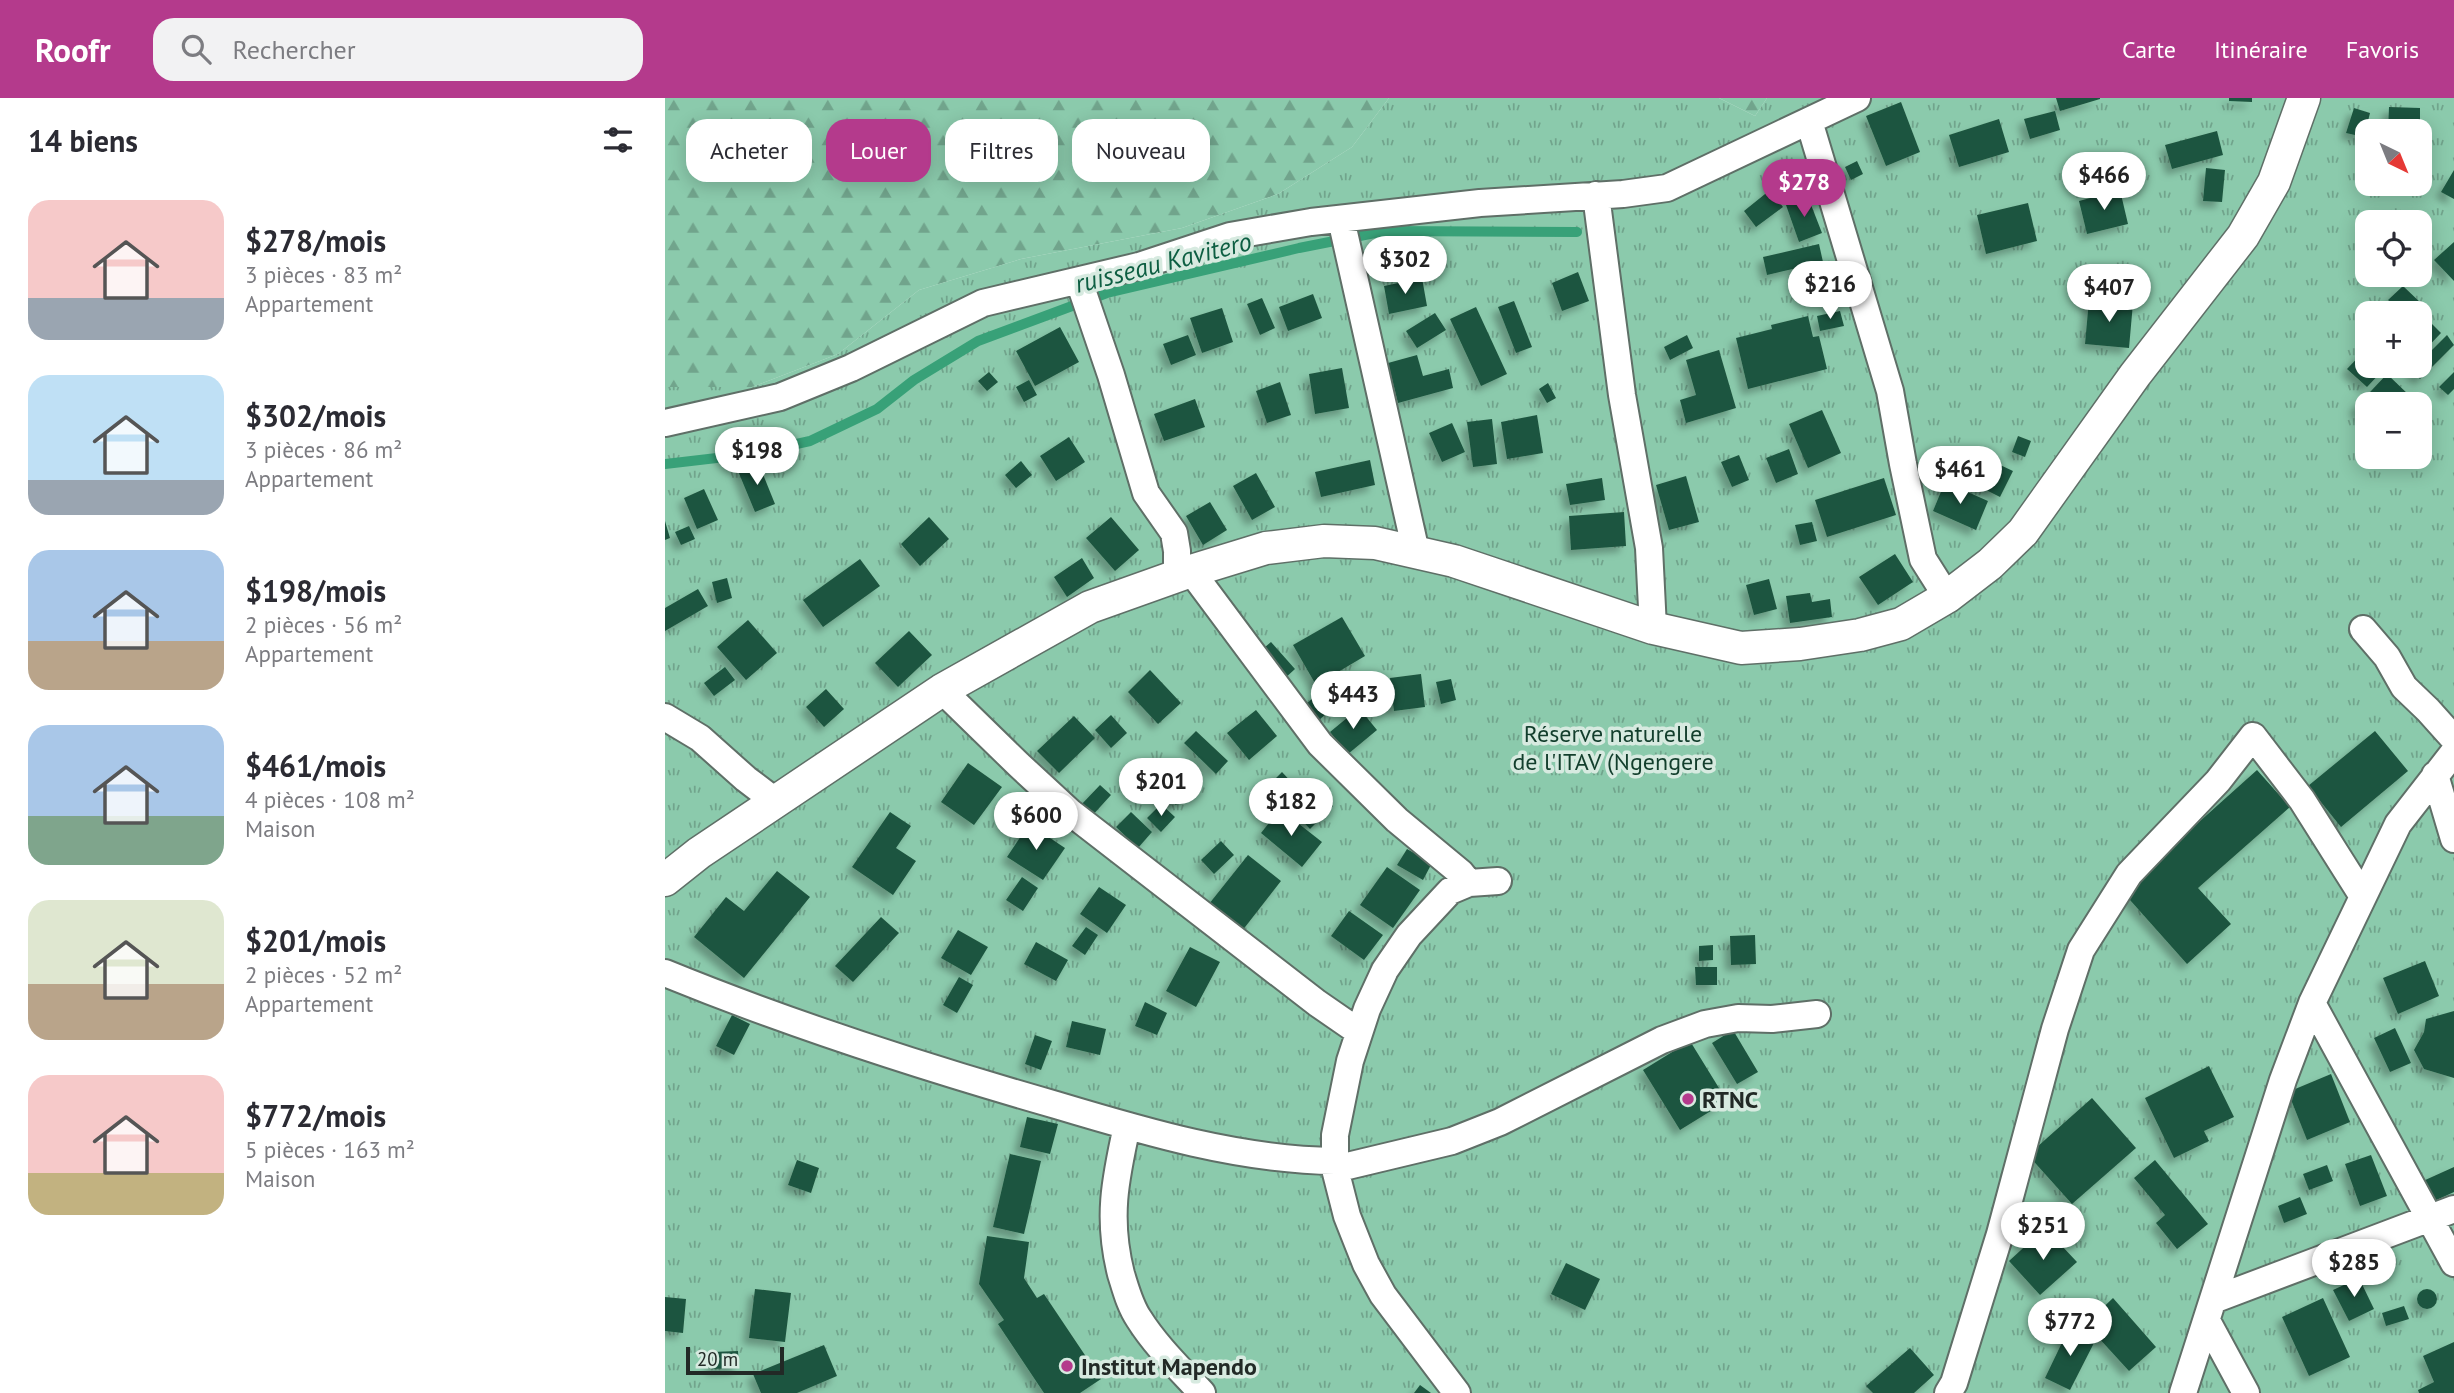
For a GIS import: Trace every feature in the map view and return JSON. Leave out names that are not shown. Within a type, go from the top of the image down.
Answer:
[{"type":"street","points":[[665,423],[780,397],[851,368],[983,303],[1139,266],[1230,236],[1341,219],[1480,203],[1667,188],[1857,98]]},
{"type":"street","points":[[665,880],[699,853],[942,690],[1090,607],[1184,573],[1266,548],[1324,541],[1375,543],[1454,561],[1653,628],[1741,648],[1800,644],[1860,635],[1901,624],[1947,597],[1990,564],[2023,532],[2135,376],[2243,236],[2274,182],[2304,98]]},
{"type":"street","points":[[1808,121],[1890,391],[1923,559],[1947,597]]},
{"type":"street","points":[[1596,195],[1622,395],[1649,548],[1653,628]]},
{"type":"street","points":[[1341,219],[1416,552]]},
{"type":"street","points":[[1079,281],[1111,375],[1146,493],[1174,533],[1184,573],[1320,744],[1397,820],[1461,873],[1469,883]]},
{"type":"street","points":[[2363,629],[2387,657],[2404,687],[2454,739]]},
{"type":"street","points":[[942,690],[1070,812],[1317,1003],[1359,1032]]},
{"type":"street","points":[[665,717],[701,738],[775,801]]},
{"type":"street","points":[[1948,1393],[1954,1382],[2000,1234],[2055,1029],[2081,950],[2129,874],[2218,781],[2253,736],[2302,800],[2362,895]]},
{"type":"street","points":[[2183,1393],[2283,1080],[2312,1003],[2397,824],[2454,752]]},
{"type":"street","points":[[2435,775],[2454,839]]},
{"type":"street","points":[[1457,1393],[1383,1295],[1371,1274],[1347,1216],[1335,1165],[1335,1135],[1350,1060],[1367,1009],[1385,970],[1409,935],[1450,891],[1469,883],[1497,881]]},
{"type":"street","points":[[665,973],[750,1008],[961,1078],[1127,1126],[1214,1147],[1335,1165],[1452,1141],[1500,1122],[1662,1040],[1705,1024],[1738,1018],[1772,1019],[1817,1014]]},
{"type":"street","points":[[2312,1003],[2442,1214],[2454,1263]]},
{"type":"street","points":[[1127,1126],[1116,1175],[1112,1217],[1123,1280],[1138,1318],[1202,1393]]},
{"type":"street","points":[[2210,1311],[2442,1214]]},
{"type":"street","points":[[2210,1311],[2246,1393]]},
{"type":"green space","points":[[665,98],[1389,98],[1352,147],[1278,194],[1182,228],[1021,259],[919,290],[838,354],[752,387],[665,387]]},
{"type":"green space","name":"Réserve naturelle de l'ITAV (Ngengere","points":[[1389,98],[1719,98],[1755,116],[1767,98],[2454,98],[2454,1393],[665,1393],[665,387],[752,387],[838,354],[919,290],[1021,259],[1182,228],[1278,194],[1352,147]]},
{"type":"green space","points":[[1719,98],[1767,98],[1755,116]]},
{"type":"building","points":[[2056,98],[2100,98],[2100,99],[2060,111]]},
{"type":"building","points":[[2229,98],[2252,98],[2252,102],[2229,101]]},
{"type":"building","points":[[1901,102],[1920,152],[1886,166],[1866,116]]},
{"type":"building","points":[[2389,107],[2420,108],[2420,119],[2388,119]]},
{"type":"building","points":[[2354,108],[2370,113],[2368,119],[2355,119],[2355,135],[2346,133]]},
{"type":"building","points":[[2055,111],[2060,130],[2030,139],[2024,119]]},
{"type":"building","points":[[1999,119],[2009,152],[1959,167],[1949,135]]},
{"type":"building","points":[[2217,131],[2223,155],[2172,169],[2165,145]]},
{"type":"building","points":[[1857,161],[1863,174],[1851,180],[1845,167]]},
{"type":"building","points":[[2206,168],[2225,170],[2222,202],[2203,201]]},
{"type":"building","points":[[2454,170],[2454,199],[2441,192]]},
{"type":"building","points":[[1770,190],[1783,207],[1756,227],[1744,211]]},
{"type":"building","points":[[2120,190],[2128,224],[2087,234],[2079,201]]},
{"type":"building","points":[[1808,197],[1822,233],[1799,242],[1786,205]]},
{"type":"building","points":[[2028,203],[2037,241],[1986,254],[1977,215]]},
{"type":"building","points":[[2454,242],[2454,281],[2434,260]]},
{"type":"building","points":[[1819,244],[1823,262],[1767,275],[1763,257]]},
{"type":"building","points":[[1578,272],[1589,301],[1562,311],[1552,283]]},
{"type":"building","points":[[1422,278],[1427,306],[1389,314],[1384,286]]},
{"type":"building","points":[[2404,287],[2419,301],[2389,301]]},
{"type":"building","points":[[1313,294],[1322,318],[1288,331],[1279,307]]},
{"type":"building","points":[[1262,298],[1275,328],[1260,335],[1247,304]]},
{"type":"building","points":[[2089,300],[2133,303],[2129,348],[2085,344]]},
{"type":"building","points":[[1514,301],[1532,347],[1516,353],[1498,307]]},
{"type":"building","points":[[1476,307],[1507,374],[1481,386],[1450,319]]},
{"type":"building","points":[[1222,308],[1233,342],[1202,353],[1190,318]]},
{"type":"building","points":[[1840,311],[1844,326],[1820,331],[1817,316]]},
{"type":"building","points":[[1435,313],[1446,330],[1417,348],[1406,331]]},
{"type":"building","points":[[1808,316],[1813,337],[1819,336],[1827,369],[1748,389],[1736,338],[1772,329],[1771,325]]},
{"type":"building","points":[[2432,324],[2441,333],[2432,342]]},
{"type":"building","points":[[1060,327],[1079,362],[1035,386],[1016,351]]},
{"type":"building","points":[[1188,335],[1196,355],[1171,365],[1163,344]]},
{"type":"building","points":[[1687,335],[1693,348],[1670,360],[1664,347]]},
{"type":"building","points":[[2447,335],[2454,345],[2432,367],[2432,350]]},
{"type":"building","points":[[1719,350],[1736,408],[1686,423],[1680,400],[1696,395],[1686,360]]},
{"type":"building","points":[[1417,355],[1423,376],[1449,369],[1453,388],[1398,403],[1388,363]]},
{"type":"building","points":[[2355,361],[2355,376],[2347,369]]},
{"type":"building","points":[[1342,368],[1349,408],[1315,414],[1309,374]]},
{"type":"building","points":[[989,372],[998,382],[987,391],[978,381]]},
{"type":"building","points":[[2454,372],[2454,389],[2448,395],[2439,387]]},
{"type":"building","points":[[2357,378],[2376,378],[2367,387]]},
{"type":"building","points":[[2383,378],[2391,378],[2406,392],[2370,392]]},
{"type":"building","points":[[1029,380],[1037,395],[1024,402],[1016,387]]},
{"type":"building","points":[[1280,382],[1291,415],[1267,423],[1256,391]]},
{"type":"building","points":[[1548,383],[1556,398],[1547,403],[1539,389]]},
{"type":"building","points":[[1195,399],[1205,427],[1164,441],[1154,414]]},
{"type":"building","points":[[1822,410],[1841,453],[1808,468],[1789,424]]},
{"type":"building","points":[[1537,415],[1543,453],[1507,459],[1501,422]]},
{"type":"building","points":[[1492,419],[1497,464],[1473,467],[1467,422]]},
{"type":"building","points":[[1452,423],[1465,452],[1442,462],[1429,433]]},
{"type":"building","points":[[2018,436],[2031,441],[2025,457],[2012,452]]},
{"type":"building","points":[[1069,437],[1085,462],[1056,481],[1040,456]]},
{"type":"building","points":[[1789,449],[1798,474],[1776,483],[1766,458]]},
{"type":"building","points":[[1739,455],[1749,480],[1732,487],[1721,462]]},
{"type":"building","points":[[1983,457],[2013,471],[2000,497],[1970,482]]},
{"type":"building","points":[[1370,460],[1375,485],[1321,497],[1315,472]]},
{"type":"building","points":[[1021,461],[1032,475],[1016,488],[1005,475]]},
{"type":"building","points":[[758,462],[775,504],[755,512],[738,471]]},
{"type":"building","points":[[1256,473],[1275,507],[1252,520],[1233,486]]},
{"type":"building","points":[[1686,476],[1699,522],[1669,530],[1656,485]]},
{"type":"building","points":[[1602,478],[1605,500],[1570,505],[1566,484]]},
{"type":"building","points":[[1884,478],[1896,515],[1827,537],[1815,500]]},
{"type":"building","points":[[1945,482],[1988,501],[1976,530],[1933,511]]},
{"type":"building","points":[[704,489],[718,520],[697,529],[684,498]]},
{"type":"building","points":[[1210,502],[1227,530],[1203,545],[1186,516]]},
{"type":"building","points":[[1624,512],[1626,546],[1571,550],[1569,516]]},
{"type":"building","points":[[929,517],[949,539],[920,566],[901,544]]},
{"type":"building","points":[[1111,517],[1139,550],[1115,571],[1086,538]]},
{"type":"building","points":[[665,521],[670,538],[665,540]]},
{"type":"building","points":[[1812,522],[1817,541],[1800,545],[1795,525]]},
{"type":"building","points":[[689,526],[695,539],[681,545],[675,532]]},
{"type":"building","points":[[1895,554],[1913,582],[1878,605],[1859,577]]},
{"type":"building","points":[[1082,558],[1094,578],[1067,597],[1054,577]]},
{"type":"building","points":[[860,559],[880,586],[823,627],[803,600]]},
{"type":"building","points":[[727,578],[732,598],[717,603],[712,582]]},
{"type":"building","points":[[1769,579],[1777,609],[1754,615],[1746,585]]},
{"type":"building","points":[[698,589],[708,606],[665,631],[665,608]]},
{"type":"building","points":[[1810,593],[1812,602],[1830,599],[1832,617],[1790,623],[1786,596]]},
{"type":"building","points":[[1342,617],[1365,656],[1316,685],[1293,645]]},
{"type":"building","points":[[748,620],[777,653],[746,680],[717,647]]},
{"type":"building","points":[[909,631],[932,655],[898,687],[875,663]]},
{"type":"building","points":[[1271,642],[1295,669],[1283,680],[1258,653]]},
{"type":"building","points":[[725,667],[735,680],[714,696],[704,683]]},
{"type":"building","points":[[1150,670],[1181,703],[1158,724],[1128,692]]},
{"type":"building","points":[[1421,674],[1425,707],[1394,711],[1390,678]]},
{"type":"building","points":[[1451,679],[1456,700],[1441,704],[1436,682]]},
{"type":"building","points":[[826,689],[844,709],[824,727],[806,707]]},
{"type":"building","points":[[1317,694],[1331,710],[1314,724],[1301,709]]},
{"type":"building","points":[[1359,708],[1377,730],[1348,754],[1330,732]]},
{"type":"building","points":[[1256,710],[1277,736],[1249,760],[1227,733]]},
{"type":"building","points":[[1111,715],[1127,733],[1111,748],[1095,730]]},
{"type":"building","points":[[1074,716],[1095,738],[1059,773],[1037,751]]},
{"type":"building","points":[[1196,731],[1228,761],[1216,774],[1184,743]]},
{"type":"building","points":[[2375,731],[2408,771],[2341,827],[2308,786]]},
{"type":"building","points":[[968,763],[1002,787],[974,825],[941,802]]},
{"type":"building","points":[[1164,764],[1190,788],[1176,805],[1149,781]]},
{"type":"building","points":[[2257,770],[2290,807],[2198,888],[2231,924],[2187,964],[2122,891]]},
{"type":"building","points":[[1282,772],[1296,787],[1284,798],[1271,783]]},
{"type":"building","points":[[1310,781],[1333,806],[1310,829],[1286,804]]},
{"type":"building","points":[[1100,785],[1111,795],[1091,817],[1080,806]]},
{"type":"building","points":[[1161,804],[1175,817],[1161,832],[1147,818]]},
{"type":"building","points":[[1280,809],[1322,842],[1302,867],[1261,833]]},
{"type":"building","points":[[890,812],[911,826],[896,848],[916,861],[893,895],[852,867]]},
{"type":"building","points":[[1131,812],[1152,832],[1138,848],[1116,827]]},
{"type":"building","points":[[1029,824],[1065,848],[1043,880],[1007,857]]},
{"type":"building","points":[[1221,841],[1234,855],[1214,874],[1201,860]]},
{"type":"building","points":[[1407,849],[1432,863],[1423,880],[1397,865]]},
{"type":"building","points":[[1248,855],[1281,881],[1242,931],[1209,904]]},
{"type":"building","points":[[1387,867],[1420,890],[1393,928],[1360,905]]},
{"type":"building","points":[[777,871],[810,897],[744,978],[694,937],[726,897],[744,911]]},
{"type":"building","points":[[1022,877],[1038,888],[1023,911],[1006,900]]},
{"type":"building","points":[[1099,887],[1126,905],[1107,933],[1080,914]]},
{"type":"building","points":[[1349,911],[1383,935],[1364,960],[1331,936]]},
{"type":"building","points":[[881,917],[899,933],[853,982],[835,966]]},
{"type":"building","points":[[1086,927],[1098,935],[1085,955],[1072,946]]},
{"type":"building","points":[[958,930],[988,947],[971,975],[941,958]]},
{"type":"building","points":[[1755,935],[1756,964],[1731,965],[1730,936]]},
{"type":"building","points":[[1036,942],[1068,960],[1056,981],[1024,964]]},
{"type":"building","points":[[1713,945],[1713,960],[1699,961],[1699,946]]},
{"type":"building","points":[[1190,947],[1220,962],[1196,1007],[1166,991]]},
{"type":"building","points":[[2425,961],[2439,996],[2398,1014],[2383,978]]},
{"type":"building","points":[[1695,967],[1717,967],[1717,985],[1696,985]]},
{"type":"building","points":[[959,977],[973,985],[957,1013],[943,1005]]},
{"type":"building","points":[[1145,1002],[1167,1013],[1157,1035],[1135,1026]]},
{"type":"building","points":[[2454,1011],[2454,1078],[2424,1069],[2414,1050],[2424,1032],[2426,1019]]},
{"type":"building","points":[[732,1015],[750,1024],[734,1055],[716,1046]]},
{"type":"building","points":[[1072,1021],[1106,1029],[1100,1055],[1066,1047]]},
{"type":"building","points":[[2395,1028],[2411,1063],[2390,1072],[2374,1038]]},
{"type":"building","points":[[1733,1030],[1758,1072],[1737,1084],[1712,1043]]},
{"type":"building","points":[[1035,1035],[1052,1041],[1041,1070],[1025,1064]]},
{"type":"building","points":[[1690,1041],[1727,1101],[1680,1130],[1643,1070]]},
{"type":"building","points":[[2209,1066],[2234,1117],[2204,1131],[2209,1141],[2174,1158],[2145,1098]]},
{"type":"building","points":[[2331,1074],[2350,1122],[2307,1140],[2288,1092]]},
{"type":"building","points":[[2092,1098],[2136,1148],[2072,1204],[2028,1155]]},
{"type":"building","points":[[1027,1117],[1058,1124],[1050,1154],[1020,1147]]},
{"type":"building","points":[[1010,1154],[1041,1161],[1024,1234],[993,1227]]},
{"type":"building","points":[[2371,1155],[2387,1196],[2360,1206],[2345,1164]]},
{"type":"building","points":[[797,1160],[819,1168],[811,1193],[788,1185]]},
{"type":"building","points":[[2155,1160],[2208,1224],[2177,1249],[2156,1223],[2165,1215],[2134,1178]]},
{"type":"building","points":[[2327,1165],[2333,1181],[2309,1190],[2303,1174]]},
{"type":"building","points":[[2454,1167],[2454,1192],[2432,1202],[2423,1181]]},
{"type":"building","points":[[2300,1197],[2307,1214],[2284,1223],[2278,1206]]},
{"type":"building","points":[[2045,1228],[2077,1262],[2040,1295],[2009,1261]]},
{"type":"building","points":[[987,1236],[1029,1242],[1024,1278],[1037,1298],[1044,1294],[1101,1379],[1080,1393],[1044,1393],[998,1324],[1004,1320],[979,1284]]},
{"type":"building","points":[[1566,1263],[1600,1279],[1585,1310],[1551,1294]]},
{"type":"building","points":[[2359,1278],[2374,1309],[2349,1321],[2333,1290]]},
{"type":"building","points":[[755,1289],[791,1293],[785,1342],[749,1338]]},
{"type":"building","points":[[2427,1289],[2434,1292],[2437,1299],[2434,1306],[2427,1309],[2420,1306],[2417,1299],[2420,1292]]},
{"type":"building","points":[[665,1297],[686,1299],[683,1333],[665,1331]]},
{"type":"building","points":[[2113,1298],[2156,1347],[2129,1371],[2086,1324]]},
{"type":"building","points":[[2323,1298],[2350,1357],[2309,1376],[2282,1317]]},
{"type":"building","points":[[2404,1306],[2409,1319],[2386,1326],[2382,1313]]},
{"type":"building","points":[[2070,1326],[2096,1339],[2070,1390],[2045,1378]]},
{"type":"building","points":[[2454,1342],[2454,1393],[2419,1393],[2418,1390],[2434,1382],[2423,1356]]},
{"type":"building","points":[[824,1345],[837,1376],[797,1393],[761,1393],[753,1374]]},
{"type":"building","points":[[1910,1348],[1934,1375],[1914,1393],[1873,1393],[1866,1386]]},
{"type":"building","points":[[738,1351],[739,1368],[712,1369],[712,1352]]},
{"type":"building","points":[[1420,1385],[1431,1393],[1414,1393]]},
{"type":"waterway","name":"ruisseau Kavitero","points":[[665,464],[751,454],[810,441],[877,409],[914,380],[978,341],[1107,293],[1299,248],[1385,231],[1577,232]]},
{"type":"place","name":"RTNC","points":[[1688,1099]]},
{"type":"place","name":"Institut Mapendo","points":[[1067,1366]]}]
